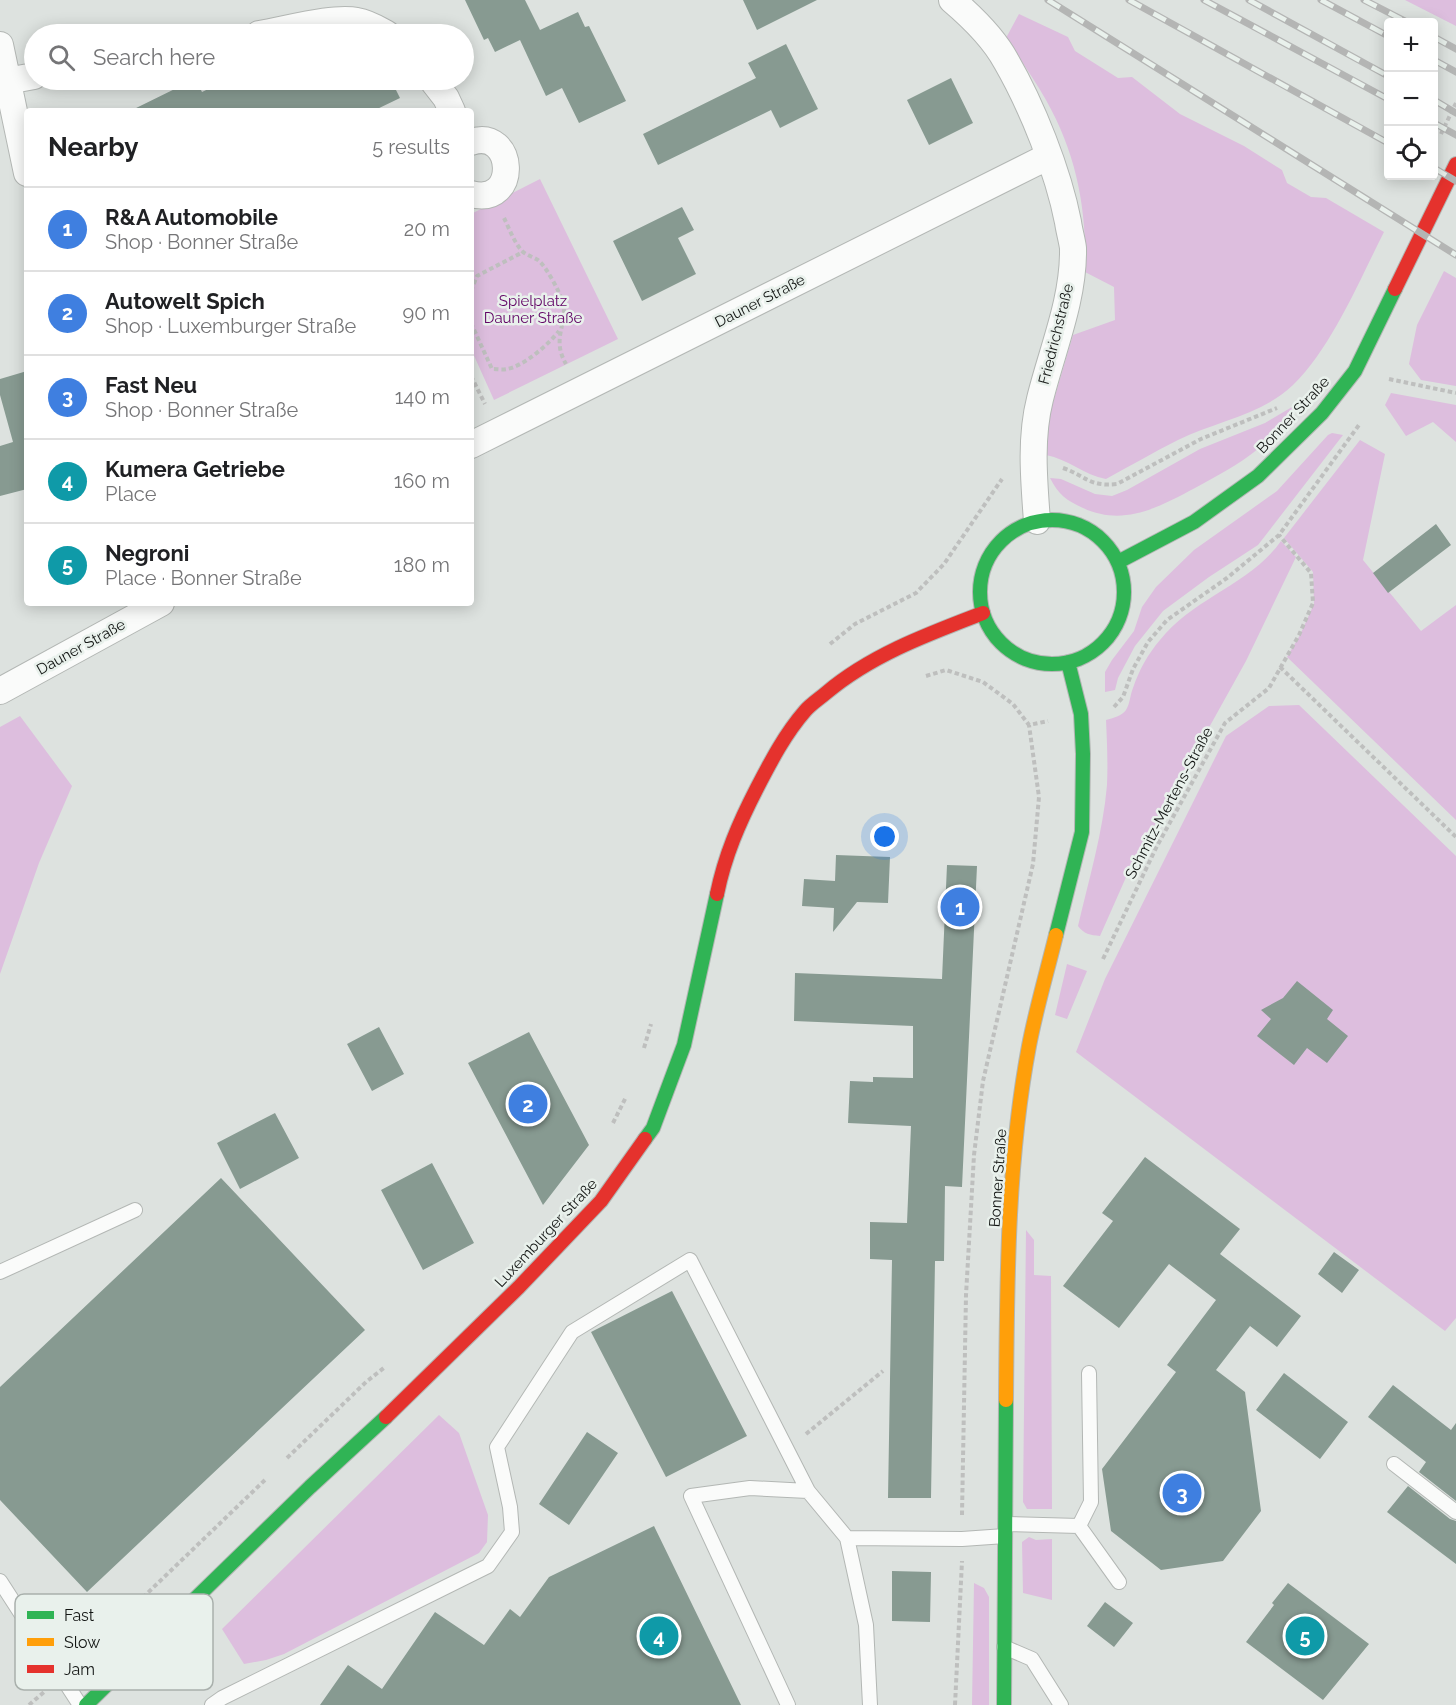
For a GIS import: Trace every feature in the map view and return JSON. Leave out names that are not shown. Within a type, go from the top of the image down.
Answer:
[{"type":"main road","name":"Bonner Straße","points":[[1118,562],[1194,522],[1258,476],[1322,413],[1355,371],[1456,164]]},
{"type":"main road","points":[[1061,520],[1084,527],[1104,541],[1118,562],[1124,582],[1124,603],[1117,624],[1097,648],[1068,662],[1047,664],[1026,659],[1007,648],[992,632],[983,613],[980,589],[984,566],[997,546],[1014,530],[1037,521],[1061,520]]},
{"type":"main road","name":"Luxemburger Straße","points":[[200,1594],[519,1287],[602,1201],[653,1128],[684,1045],[724,860],[749,803],[775,753],[806,710],[840,681],[869,662],[983,613]]},
{"type":"main road","name":"Bonner Straße","points":[[1004,1705],[1007,1335],[1014,1168],[1023,1076],[1029,1045],[1082,832],[1081,714],[1068,662]]},
{"type":"main road","name":"Luxemburger Straße","points":[[86,1705],[101,1690]]},
{"type":"street","name":"Friedrichstraße","points":[[952,0],[975,20],[1006,59],[1049,156],[1060,187],[1073,248],[1069,290],[1040,401],[1033,463],[1037,521]]},
{"type":"street","points":[[317,24],[334,21],[356,21],[366,24]]},
{"type":"street","points":[[0,45],[24,159]]},
{"type":"street","points":[[7,81],[24,78]]},
{"type":"street","points":[[440,90],[451,108]]},
{"type":"street","points":[[474,142],[485,141],[493,144],[505,156],[507,173],[499,188],[481,194]]},
{"type":"street","name":"Dauner Straße","points":[[474,444],[1049,156]]},
{"type":"street","name":"Dauner Straße","points":[[0,692],[150,606]]},
{"type":"lane","points":[[0,1272],[135,1210]]},
{"type":"lane","points":[[212,1705],[488,1566],[512,1533],[510,1507],[496,1447],[572,1332],[690,1260],[808,1491],[847,1538],[866,1625],[870,1705]]},
{"type":"lane","points":[[1079,1526],[1091,1502],[1089,1373]]},
{"type":"lane","points":[[1394,1464],[1456,1512]]},
{"type":"lane","points":[[788,1705],[691,1496],[750,1488],[808,1491]]},
{"type":"lane","points":[[847,1538],[962,1539],[1005,1530],[1079,1526]]},
{"type":"lane","points":[[1079,1526],[1119,1581]]},
{"type":"lane","points":[[0,1581],[15,1605]]},
{"type":"lane","points":[[1004,1647],[1032,1659],[1061,1705]]},
{"type":"lane","points":[[70,1690],[80,1705]]},
{"type":"path","points":[[1438,141],[1456,103]]},
{"type":"path","points":[[481,194],[523,252],[540,261],[559,293],[564,303],[559,330],[560,350],[563,359],[583,390]]},
{"type":"path","points":[[474,284],[477,276],[523,252]]},
{"type":"path","points":[[474,330],[492,369],[509,369],[533,355],[552,340],[559,330]]},
{"type":"path","points":[[1355,371],[1456,393]]},
{"type":"path","points":[[1384,388],[1390,379]]},
{"type":"path","points":[[823,650],[855,624],[916,593],[945,564],[998,488],[1006,472],[1015,466],[1033,463],[1056,465],[1072,471],[1087,481],[1102,485],[1117,484],[1201,439],[1283,405]]},
{"type":"path","points":[[946,670],[983,682],[1013,704],[1029,725],[1113,708],[1123,697],[1133,669],[1148,642],[1167,620],[1227,578],[1279,535],[1363,419]]},
{"type":"path","name":"Schmitz-Mertens-Straße","points":[[1103,959],[1156,846],[1225,723],[1269,688],[1299,635],[1312,603],[1311,573],[1279,535]]},
{"type":"path","points":[[1280,668],[1456,837]]},
{"type":"path","points":[[643,1050],[652,1021]]},
{"type":"path","points":[[607,1133],[628,1093]]},
{"type":"path","points":[[280,1465],[366,1382],[393,1361]]},
{"type":"path","points":[[787,1450],[883,1371]]},
{"type":"path","points":[[147,1594],[272,1473]]},
{"type":"path","points":[[28,1705],[46,1690]]},
{"type":"green space","points":[[1405,0],[1456,0],[1456,26]]},
{"type":"green space","points":[[1019,14],[1068,37],[1075,51],[1118,78],[1132,77],[1180,114],[1244,146],[1282,170],[1287,183],[1311,197],[1326,198],[1384,232],[1332,333],[1307,370],[1293,385],[1267,404],[1193,433],[1106,479],[1046,455],[1049,416],[1073,335],[1115,320],[1114,287],[1085,272],[1082,205],[1065,141],[1046,100],[1006,38]]},
{"type":"green space","name":"Spielplatz Dauner Straße","points":[[540,179],[618,339],[494,400],[474,356],[474,212]]},
{"type":"green space","points":[[1444,271],[1456,278],[1456,386],[1421,380],[1409,364],[1417,325]]},
{"type":"green space","points":[[1391,393],[1456,405],[1456,442],[1433,422],[1406,436],[1385,405]]},
{"type":"green space","points":[[1297,404],[1299,407],[1274,434],[1243,460],[1155,508],[1127,515],[1113,516],[1098,513],[1072,503],[1056,488],[1050,478],[1061,479],[1095,494],[1112,496],[1200,449],[1265,423]]},
{"type":"green space","points":[[1332,433],[1343,435],[1258,545],[1163,611],[1135,646],[1118,678],[1115,690],[1105,692],[1105,672],[1134,631],[1142,607],[1156,587],[1194,550],[1277,491]]},
{"type":"green space","points":[[1360,440],[1385,454],[1363,560],[1421,631],[1456,605],[1456,820],[1287,657],[1314,604],[1313,572],[1284,538]]},
{"type":"green space","points":[[1281,541],[1296,557],[1246,661],[1127,875],[1100,936],[1090,935],[1078,926],[1105,803],[1106,720],[1126,710],[1144,662],[1173,625],[1254,569]]},
{"type":"green space","points":[[1299,705],[1456,856],[1456,1318],[1445,1331],[1076,1052],[1105,979],[1226,736],[1269,706]]},
{"type":"green space","points":[[20,716],[72,786],[39,863],[0,974],[0,727]]},
{"type":"green space","points":[[1067,964],[1087,971],[1067,1019],[1055,1015]]},
{"type":"green space","points":[[1026,1230],[1034,1240],[1034,1275],[1051,1276],[1052,1509],[1027,1509],[1023,1502]]},
{"type":"green space","points":[[439,1415],[459,1433],[488,1515],[487,1542],[479,1553],[284,1654],[244,1664],[222,1629]]},
{"type":"green space","points":[[1029,1537],[1036,1540],[1052,1539],[1052,1600],[1023,1593],[1022,1542]]},
{"type":"green space","points":[[974,1583],[984,1588],[989,1597],[989,1705],[972,1705]]},
{"type":"building","points":[[465,0],[525,0],[540,30],[578,12],[585,27],[589,26],[626,101],[579,123],[562,88],[546,96],[520,40],[495,52],[488,38],[484,40]]},
{"type":"building","points":[[743,0],[817,0],[757,30]]},
{"type":"building","points":[[786,44],[818,109],[780,128],[771,110],[658,165],[643,134],[756,78],[748,63]]},
{"type":"building","points":[[951,78],[973,123],[929,145],[907,100]]},
{"type":"building","points":[[173,90],[201,90],[202,92],[206,90],[396,90],[400,98],[379,108],[136,108]]},
{"type":"building","points":[[682,207],[694,230],[678,238],[696,274],[642,301],[613,241]]},
{"type":"building","points":[[24,372],[24,490],[0,496],[0,446],[13,442],[0,395],[0,379]]},
{"type":"building","points":[[1436,524],[1451,545],[1388,593],[1373,573]]},
{"type":"building","points":[[836,855],[890,857],[888,903],[857,902],[833,932],[834,908],[802,906],[804,879],[835,881]]},
{"type":"building","points":[[947,865],[977,866],[962,1187],[945,1186],[944,1261],[935,1261],[931,1498],[888,1498],[892,1260],[870,1259],[870,1222],[907,1223],[911,1126],[848,1123],[850,1081],[873,1082],[873,1077],[913,1078],[913,1026],[794,1021],[795,973],[942,979]]},
{"type":"building","points":[[1297,981],[1333,1010],[1327,1019],[1348,1036],[1327,1063],[1307,1048],[1294,1065],[1257,1036],[1271,1019],[1261,1010],[1283,998]]},
{"type":"building","points":[[379,1027],[404,1074],[372,1091],[347,1044]]},
{"type":"building","points":[[529,1032],[589,1145],[543,1205],[468,1063]]},
{"type":"building","points":[[275,1113],[299,1158],[240,1189],[217,1143]]},
{"type":"building","points":[[1145,1157],[1240,1229],[1220,1254],[1301,1316],[1277,1347],[1250,1326],[1216,1370],[1245,1392],[1261,1511],[1223,1561],[1161,1570],[1111,1531],[1102,1469],[1176,1372],[1167,1365],[1216,1300],[1169,1264],[1119,1328],[1063,1286],[1113,1221],[1102,1213]]},
{"type":"building","points":[[432,1163],[474,1243],[423,1270],[381,1190]]},
{"type":"building","points":[[221,1178],[365,1330],[87,1592],[0,1500],[0,1387]]},
{"type":"building","points":[[1334,1252],[1359,1270],[1342,1293],[1318,1274]]},
{"type":"building","points":[[672,1291],[747,1436],[666,1477],[591,1332]]},
{"type":"building","points":[[1284,1373],[1348,1422],[1320,1459],[1256,1410]]},
{"type":"building","points":[[1393,1385],[1451,1430],[1456,1423],[1456,1501],[1419,1472],[1426,1462],[1368,1417]]},
{"type":"building","points":[[587,1432],[618,1453],[569,1525],[539,1504]]},
{"type":"building","points":[[1408,1486],[1450,1519],[1456,1521],[1456,1564],[1387,1512]]},
{"type":"building","points":[[654,1526],[741,1705],[320,1705],[348,1665],[382,1689],[435,1612],[484,1645],[510,1609],[520,1617],[549,1577]]},
{"type":"building","points":[[892,1571],[931,1572],[930,1622],[892,1621]]},
{"type":"building","points":[[1288,1583],[1369,1644],[1323,1700],[1246,1642]]},
{"type":"building","points":[[1105,1602],[1133,1623],[1114,1647],[1087,1626]]},
{"type":"railway","points":[[1048,0],[1456,255]]},
{"type":"railway","points":[[1129,0],[1384,141]]},
{"type":"railway","points":[[1204,0],[1384,97]]},
{"type":"railway","points":[[1249,0],[1384,74]]},
{"type":"railway","points":[[1321,0],[1384,34]]},
{"type":"railway","points":[[1364,0],[1399,18]]},
{"type":"railway","points":[[1438,39],[1456,49]]},
{"type":"railway","points":[[1438,62],[1456,72]]},
{"type":"railway","points":[[1438,102],[1456,113]]},
{"type":"railway","points":[[1438,125],[1456,135]]},
{"type":"railway","points":[[1438,170],[1456,181]]},
{"type":"traffic: fast","points":[[1118,562],[1194,522],[1258,476],[1322,413],[1355,371],[1395,289]]},
{"type":"traffic: fast","points":[[1052,520],[1079,526],[1092,532],[1103,541],[1112,552],[1118,565],[1124,592],[1118,619],[1112,632],[1103,643],[1092,652],[1079,658],[1052,664],[1025,658],[1012,652],[1001,643],[992,632],[986,619],[980,592],[986,565],[992,552],[1001,541],[1012,532],[1025,526],[1052,520]]},
{"type":"traffic: fast","points":[[1056,935],[1082,832],[1081,714],[1068,662]]},
{"type":"traffic: fast","points":[[645,1139],[653,1128],[684,1045],[717,894]]},
{"type":"traffic: fast","points":[[1004,1705],[1006,1400]]},
{"type":"traffic: fast","points":[[200,1594],[386,1417]]},
{"type":"traffic: fast","points":[[86,1705],[101,1690]]},
{"type":"traffic: slow","points":[[1006,1400],[1010,1222],[1016,1134],[1029,1046],[1056,935]]},
{"type":"traffic: jam","points":[[1395,289],[1456,164]]},
{"type":"traffic: jam","points":[[717,894],[728,853],[750,801],[779,748],[807,708],[862,667],[921,638],[983,613]]},
{"type":"traffic: jam","points":[[386,1417],[519,1287],[601,1201],[645,1139]]},
{"type":"place","name":"R&A Automobile","points":[[960,907]]},
{"type":"place","name":"Autowelt Spich","points":[[528,1104]]},
{"type":"place","name":"Fast Neu","points":[[1182,1493]]},
{"type":"place","name":"Kumera Getriebe","points":[[659,1636]]},
{"type":"place","name":"Negroni","points":[[1305,1636]]}]
